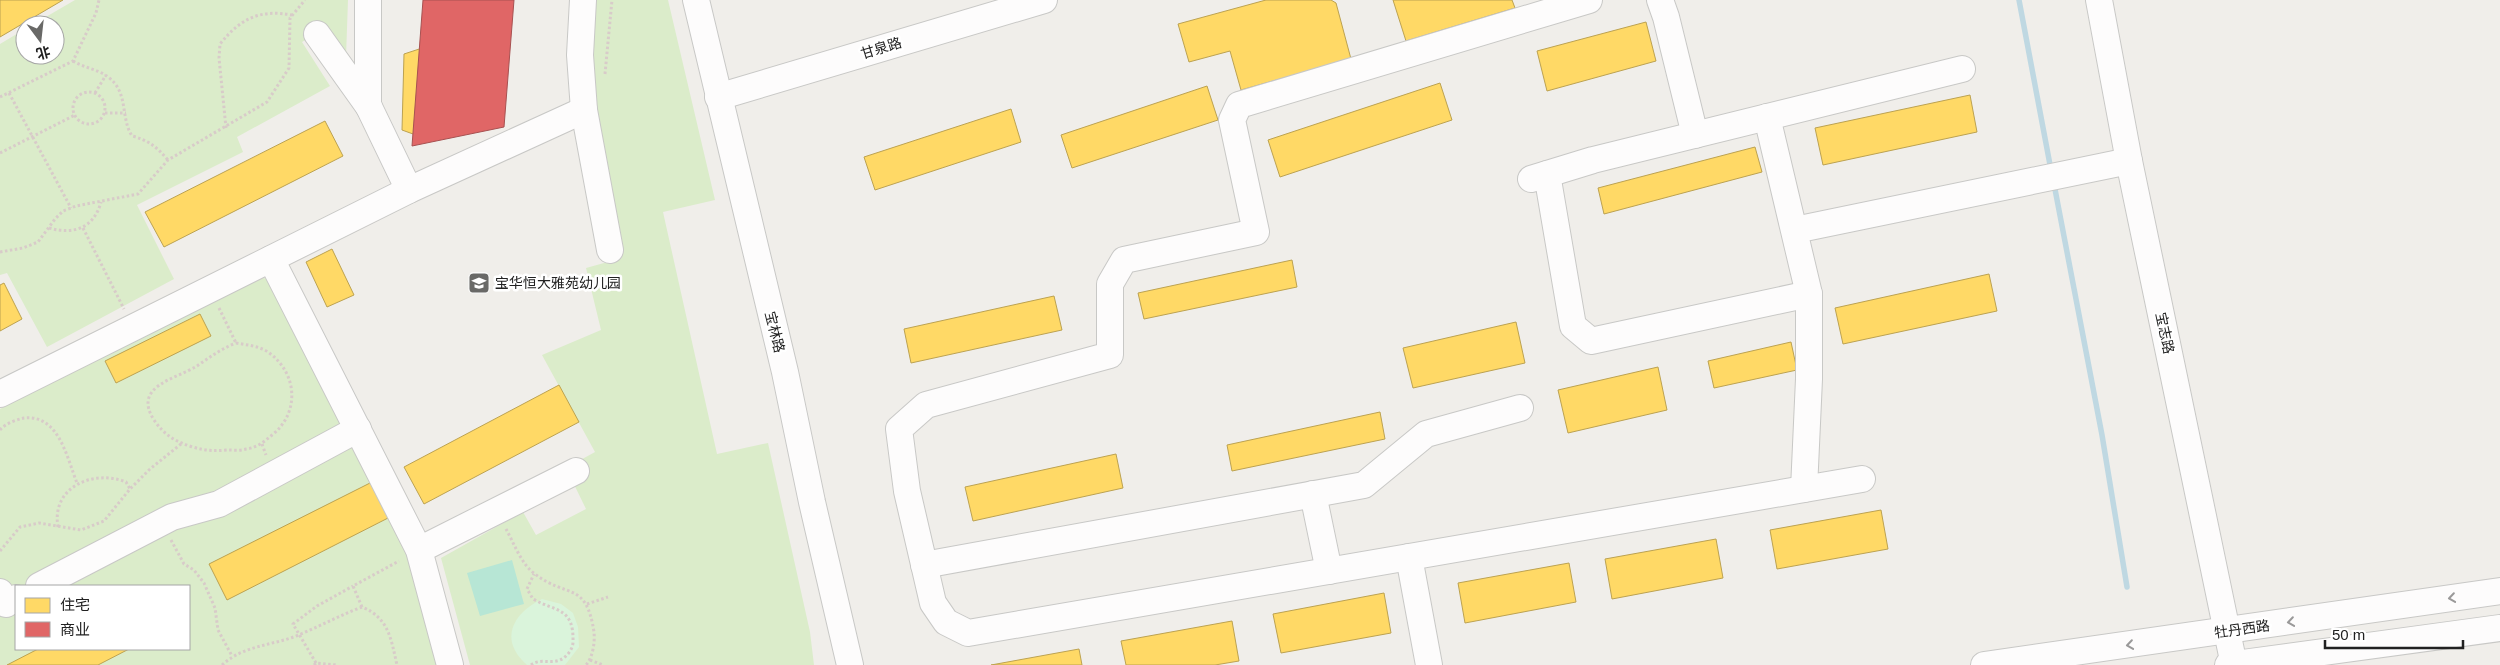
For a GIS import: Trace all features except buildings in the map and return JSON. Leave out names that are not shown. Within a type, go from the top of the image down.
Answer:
[{"type":"street","points":[[368,0],[369,108]]},
{"type":"street","points":[[583,0],[580,55],[584,110],[610,250]]},
{"type":"street","name":"宝林路","points":[[696,0],[785,372],[812,502],[850,665]]},
{"type":"street","name":"甘泉路","points":[[718,97],[1044,0]]},
{"type":"street","points":[[1589,0],[1239,104],[1232,120],[1256,232],[1124,260],[1110,284],[1110,355],[926,405],[899,429],[907,491],[933,603],[946,622],[968,633],[1862,479]]},
{"type":"street","points":[[1660,0],[1666,17],[1695,134]]},
{"type":"street","name":"宝志路","points":[[2099,0],[2129,162],[2227,631],[2232,665]]},
{"type":"street","points":[[317,34],[369,108],[409,190]]},
{"type":"street","points":[[1809,294],[1591,341],[1574,326],[1539,177],[1593,160],[1962,69]]},
{"type":"street","points":[[0,394],[409,190],[584,110]]},
{"type":"street","points":[[1767,117],[1809,294],[1809,380],[1804,489]]},
{"type":"street","points":[[1795,230],[2129,162]]},
{"type":"street","points":[[271,259],[419,550],[450,665]]},
{"type":"street","points":[[924,565],[1364,485],[1426,434],[1520,408]]},
{"type":"street","points":[[41,585],[161,523],[219,504],[358,429]]},
{"type":"street","points":[[419,550],[576,471]]},
{"type":"street","points":[[1313,494],[1329,571]]},
{"type":"street","points":[[1409,557],[1429,665]]},
{"type":"street","name":"牡丹西路","points":[[1984,665],[2500,591]]},
{"type":"street","points":[[0,592],[6,604],[15,599]]},
{"type":"street","points":[[2232,665],[2500,628]]},
{"type":"path","points":[[0,97],[73,61],[96,12],[99,0]]},
{"type":"path","points":[[0,252],[23,248],[38,242],[55,219],[71,208],[138,194],[168,160],[226,128],[267,102],[289,68],[290,18],[305,0]]},
{"type":"path","points":[[226,128],[219,58],[220,44],[242,21],[277,12],[292,15]]},
{"type":"path","points":[[73,61],[82,67],[106,75],[114,81],[122,95],[128,130],[132,136],[145,140],[159,149],[168,160]]},
{"type":"path","points":[[96,93],[106,75]]},
{"type":"path","points":[[87,92],[96,93],[105,104],[105,113],[99,120],[90,123],[82,121],[75,116],[73,101],[78,96],[87,92]]},
{"type":"path","points":[[9,93],[71,208]]},
{"type":"path","points":[[105,113],[126,113]]},
{"type":"path","points":[[0,153],[75,116]]},
{"type":"path","points":[[50,228],[61,232],[83,228],[94,220],[101,202]]},
{"type":"path","points":[[83,228],[134,328]]},
{"type":"path","points":[[210,289],[236,343]]},
{"type":"path","points":[[236,343],[260,348],[280,362],[287,373],[293,399],[282,427],[262,444],[246,449],[206,451],[181,444],[162,432],[148,410],[149,396],[157,386],[196,367],[219,350],[236,343]]},
{"type":"path","points":[[0,430],[16,420],[31,418],[47,422],[62,442],[77,482]]},
{"type":"path","points":[[0,551],[20,527],[40,523],[81,530],[104,522],[130,489],[150,469],[181,444]]},
{"type":"path","points":[[58,527],[56,515],[64,497],[77,482],[94,478],[114,477],[126,482],[130,489]]},
{"type":"path","points":[[496,511],[526,565],[534,574],[574,593],[587,604],[595,637],[590,660],[586,665]]},
{"type":"path","points":[[161,523],[184,564],[194,570],[204,584],[215,608],[218,630],[232,656]]},
{"type":"path","points":[[337,665],[315,664],[293,624],[317,606],[419,550]]},
{"type":"path","points":[[531,665],[541,661],[553,662],[563,659],[573,647],[573,632],[570,618],[558,608],[532,598],[527,589],[534,574]]},
{"type":"path","points":[[353,586],[362,607]]},
{"type":"path","points":[[587,604],[608,597]]},
{"type":"path","points":[[222,665],[232,656],[256,646],[300,635],[336,616],[362,607],[376,612],[390,634],[397,665]]},
{"type":"path","points":[[590,660],[603,665]]},
{"type":"green space","points":[[75,0],[348,0],[346,57],[326,27],[302,42],[330,86],[237,137],[243,152],[137,205],[174,279],[47,347],[7,273],[0,275],[0,44],[15,35],[15,65],[65,65],[65,15],[49,15]]},
{"type":"green space","points":[[593,0],[668,0],[715,200],[663,212],[717,454],[768,443],[810,632],[814,665],[470,665],[441,558],[523,512],[536,535],[586,509],[566,468],[595,452],[542,355],[601,330],[586,268],[622,258],[589,91]]},
{"type":"green space","points":[[264,278],[272,281],[411,564],[440,665],[0,665],[0,409],[255,280]]},
{"type":"green space","points":[[512,560],[524,604],[480,616],[467,573]]},
{"type":"green space","points":[[542,599],[561,604],[573,613],[578,627],[579,647],[565,665],[527,665],[518,656],[513,646],[511,637],[517,619],[523,612]]},
{"type":"waterway","points":[[2019,0],[2051,170]]},
{"type":"waterway","points":[[2054,184],[2102,435],[2127,587]]},
{"type":"place","name":"宝华恒大雅苑幼儿园","points":[[479,283]]}]
